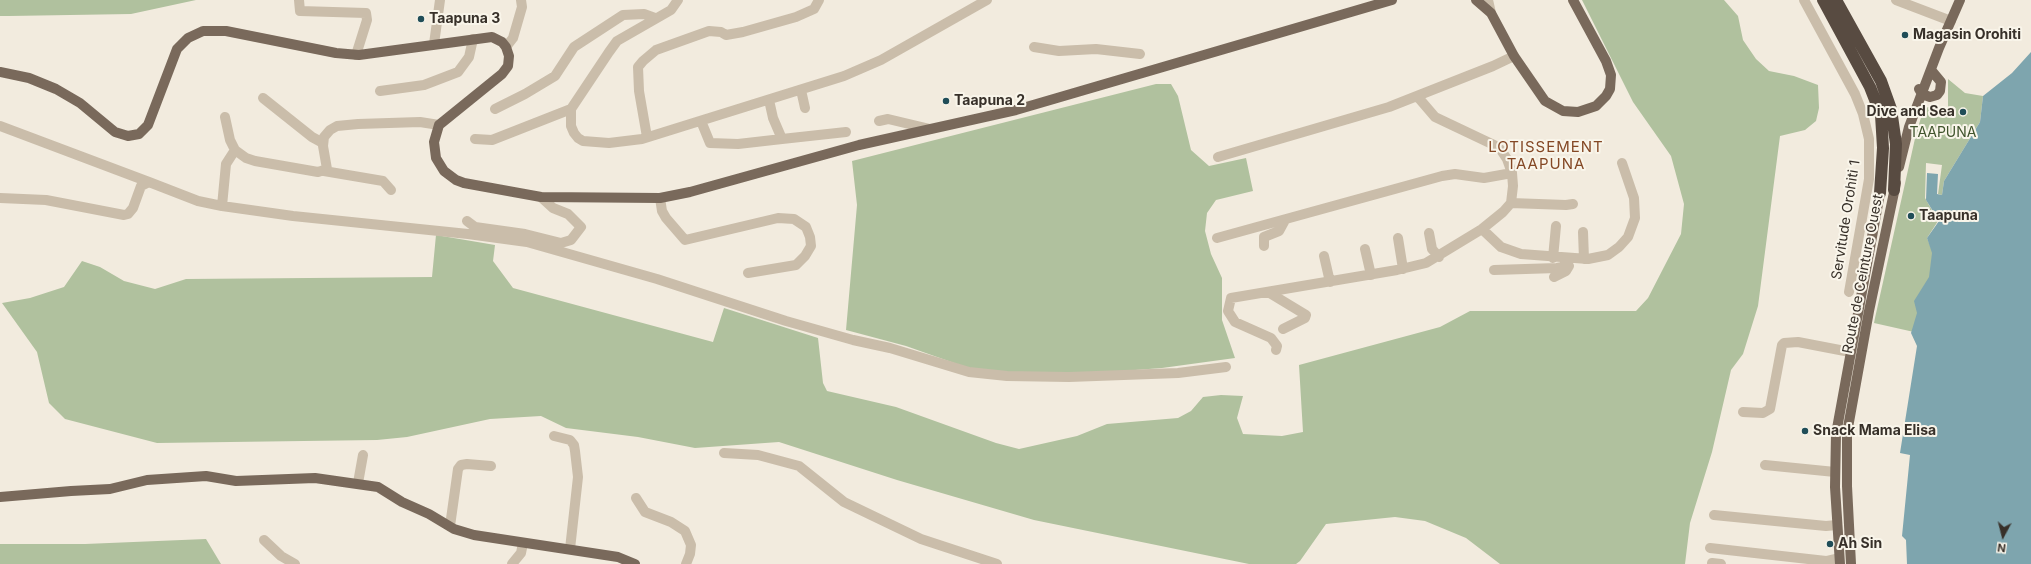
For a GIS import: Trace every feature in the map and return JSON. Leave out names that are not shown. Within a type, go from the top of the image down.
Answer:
[{"type":"highway","points":[[1817,0],[1872,90]]},
{"type":"highway","points":[[1823,0],[1872,90],[1881,115],[1883,131],[1880,192]]},
{"type":"highway","points":[[1836,0],[1881,81],[1891,109],[1896,144],[1894,190]]},
{"type":"main road","points":[[0,72],[29,78],[56,89],[80,103],[115,132],[128,136],[139,134],[148,125],[154,113],[174,54],[184,41],[198,32],[211,30],[226,31],[336,53],[356,55],[492,37],[502,42],[506,47],[509,61],[502,74],[440,125],[434,142],[436,158],[439,165],[449,176],[464,183],[481,187],[541,197],[660,198],[690,192],[838,151],[1016,110],[1392,0]]},
{"type":"main road","points":[[1476,0],[1492,13],[1514,56],[1538,94],[1554,108],[1563,112],[1583,112],[1601,101],[1610,89],[1611,76],[1606,61],[1574,0]]},
{"type":"main road","name":"Route de Ceinture Ouest","points":[[1851,564],[1847,486],[1847,433],[1869,311],[1894,190],[1909,127],[1939,48],[1960,0]]},
{"type":"main road","points":[[1931,70],[1940,82],[1940,91],[1937,95],[1930,97],[1922,94],[1919,88],[1920,82],[1931,56],[1939,48]]},
{"type":"main road","name":"Route de Ceinture Ouest","points":[[1839,561],[1836,526],[1836,434],[1880,192]]},
{"type":"main road","points":[[0,497],[71,490],[110,489],[147,480],[206,476],[236,481],[315,478],[358,483],[378,488],[450,526],[474,535],[618,557],[635,564]]},
{"type":"street","points":[[299,0],[300,11],[366,13],[367,20],[356,55]]},
{"type":"street","points":[[434,44],[440,0]]},
{"type":"street","points":[[506,47],[513,38],[522,7],[521,0]]},
{"type":"street","points":[[475,139],[487,140],[498,138],[570,110],[617,41],[671,10],[678,0]]},
{"type":"street","points":[[647,137],[638,76],[638,67],[643,61],[652,54],[675,42],[709,31],[721,32],[726,35],[796,17],[814,9],[819,0]]},
{"type":"street","points":[[570,110],[574,133],[583,141],[610,143],[647,137],[801,90],[867,67],[987,0]]},
{"type":"street","points":[[1488,0],[1492,13]]},
{"type":"street","name":"Servitude Orohiti 1","points":[[1804,0],[1855,94],[1864,118],[1869,140],[1869,179],[1849,292]]},
{"type":"street","points":[[1896,0],[1950,21]]},
{"type":"street","points":[[495,109],[525,94],[555,76],[574,47],[623,15],[644,14],[655,18]]},
{"type":"street","points":[[380,91],[424,85],[458,72],[469,57],[473,39]]},
{"type":"street","points":[[1034,47],[1059,51],[1096,49],[1140,54]]},
{"type":"street","points":[[1218,157],[1329,125],[1417,96],[1514,56]]},
{"type":"street","points":[[801,90],[805,108]]},
{"type":"street","points":[[1276,350],[1277,346],[1271,338],[1235,322],[1228,311],[1231,298],[1371,275],[1426,263],[1439,257],[1482,229],[1503,212],[1511,203],[1513,186],[1512,173],[1507,158],[1501,150],[1488,142],[1435,117],[1417,96]]},
{"type":"street","points":[[263,98],[312,137],[323,143]]},
{"type":"street","points":[[768,100],[773,118],[782,139]]},
{"type":"street","points":[[225,117],[227,132],[235,150],[246,158],[255,162],[318,172],[324,171],[383,181],[391,190]]},
{"type":"street","points":[[879,121],[888,120],[930,129]]},
{"type":"street","points":[[701,121],[710,143],[738,144],[846,132]]},
{"type":"street","points":[[324,171],[326,169],[323,143],[324,137],[330,130],[342,125],[420,122],[440,125]]},
{"type":"street","points":[[0,126],[198,202],[300,217],[468,226],[525,234],[561,243],[571,240],[581,227],[568,214],[552,208],[541,197]]},
{"type":"street","points":[[222,206],[226,164],[235,150]]},
{"type":"street","points":[[1482,229],[1495,244],[1513,253],[1565,260],[1602,257],[1614,251],[1628,237],[1634,224],[1636,208],[1622,163]]},
{"type":"street","points":[[1217,238],[1442,176],[1455,174],[1484,178],[1512,173]]},
{"type":"street","points":[[0,198],[46,200],[124,215],[128,214],[133,208],[141,186],[149,182]]},
{"type":"street","points":[[660,198],[666,218],[686,240],[778,218],[794,219],[806,227],[810,237],[811,246],[801,262],[796,265],[783,268],[748,273]]},
{"type":"street","points":[[1511,203],[1573,204]]},
{"type":"street","points":[[1264,246],[1264,237],[1279,231],[1285,220]]},
{"type":"street","points":[[468,226],[657,279],[786,321],[853,340],[890,348],[970,372],[1007,376],[1069,377],[1178,372],[1226,367]]},
{"type":"street","points":[[1553,258],[1556,226]]},
{"type":"street","points":[[1583,232],[1584,259]]},
{"type":"street","points":[[1429,233],[1432,249],[1439,257]]},
{"type":"street","points":[[1398,238],[1402,269]]},
{"type":"street","points":[[1365,249],[1371,275]]},
{"type":"street","points":[[1324,256],[1330,282]]},
{"type":"street","points":[[1494,270],[1557,268],[1562,267],[1565,260]]},
{"type":"street","points":[[1554,277],[1566,271],[1569,265],[1565,260]]},
{"type":"street","points":[[1268,292],[1306,315],[1305,318],[1284,329]]},
{"type":"street","points":[[1743,412],[1767,412],[1770,409],[1782,345],[1784,343],[1798,342],[1850,352]]},
{"type":"street","points":[[554,436],[570,440],[574,445],[575,451],[578,477],[570,549]]},
{"type":"street","points":[[724,453],[758,455],[799,466],[844,502],[921,539],[997,564]]},
{"type":"street","points":[[358,483],[363,455]]},
{"type":"street","points":[[450,526],[458,469],[461,465],[467,464],[491,466]]},
{"type":"street","points":[[1765,465],[1835,472]]},
{"type":"street","points":[[636,498],[645,512],[671,522],[685,531],[691,545],[690,554],[686,564]]},
{"type":"street","points":[[1714,514],[1836,526]]},
{"type":"street","points":[[264,540],[281,556],[295,564]]},
{"type":"street","points":[[512,564],[521,553],[523,543]]},
{"type":"street","points":[[1710,548],[1826,561],[1839,561]]},
{"type":"green space","points":[[0,0],[196,0],[131,14],[0,16]]},
{"type":"green space","points":[[1582,0],[1724,0],[1738,16],[1743,40],[1756,59],[1769,71],[1794,76],[1818,85],[1819,108],[1816,121],[1805,130],[1780,136],[1758,306],[1743,354],[1731,370],[1712,452],[1690,523],[1685,564],[1500,564],[1466,538],[1425,521],[1395,517],[1326,524],[1300,561],[1296,564],[1249,564],[1034,520],[897,480],[779,442],[695,448],[638,437],[566,428],[541,416],[490,419],[407,437],[377,440],[157,443],[65,419],[49,403],[37,352],[2,303],[30,298],[64,287],[82,261],[100,267],[124,281],[155,289],[186,279],[432,277],[436,235],[495,245],[493,261],[513,288],[713,342],[724,308],[818,338],[823,383],[827,391],[896,407],[996,443],[1019,449],[1077,436],[1107,424],[1178,418],[1191,411],[1203,397],[1221,395],[1243,396],[1237,418],[1243,434],[1282,436],[1303,432],[1299,365],[1440,327],[1470,311],[1636,311],[1648,298],[1681,234],[1684,204],[1671,156],[1633,102]]},
{"type":"green space","name":"TAAPUNA","points":[[1948,79],[1965,93],[1983,96],[1980,122],[1944,181],[1942,195],[1938,194],[1942,165],[1926,163],[1925,198],[1938,221],[1927,238],[1937,263],[1914,332],[1874,323],[1916,134],[1923,111],[1928,107],[1948,108]]},
{"type":"green space","points":[[1156,84],[1171,84],[1178,96],[1191,150],[1209,166],[1246,158],[1253,191],[1216,200],[1207,213],[1205,231],[1211,254],[1222,278],[1222,320],[1235,358],[1162,368],[1095,373],[1003,372],[971,369],[906,346],[846,330],[857,205],[852,161]]},
{"type":"green space","points":[[206,539],[221,564],[0,564],[0,544],[85,544]]},
{"type":"water","points":[[2031,52],[2031,564],[1907,564],[1906,540],[1902,536],[1910,455],[1900,453],[1917,346],[1911,333],[1917,313],[1914,301],[1929,277],[1932,253],[1927,238],[1939,221],[1926,200],[1927,173],[1938,174],[1937,194],[1942,195],[1944,181],[1980,122],[1983,96],[2012,73]]},
{"type":"place","name":"Taapuna 3","points":[[421,19]]},
{"type":"place","name":"Magasin Orohiti","points":[[1905,35]]},
{"type":"place","name":"Taapuna 2","points":[[946,101]]},
{"type":"place","name":"Dive and Sea","points":[[1963,112]]},
{"type":"place","name":"Taapuna","points":[[1911,216]]},
{"type":"place","name":"Snack Mama Elisa","points":[[1805,431]]},
{"type":"place","name":"Ah Sin","points":[[1830,544]]},
{"type":"district","name":"LOTISSEMENT TAAPUNA","points":[[1546,156]]}]
